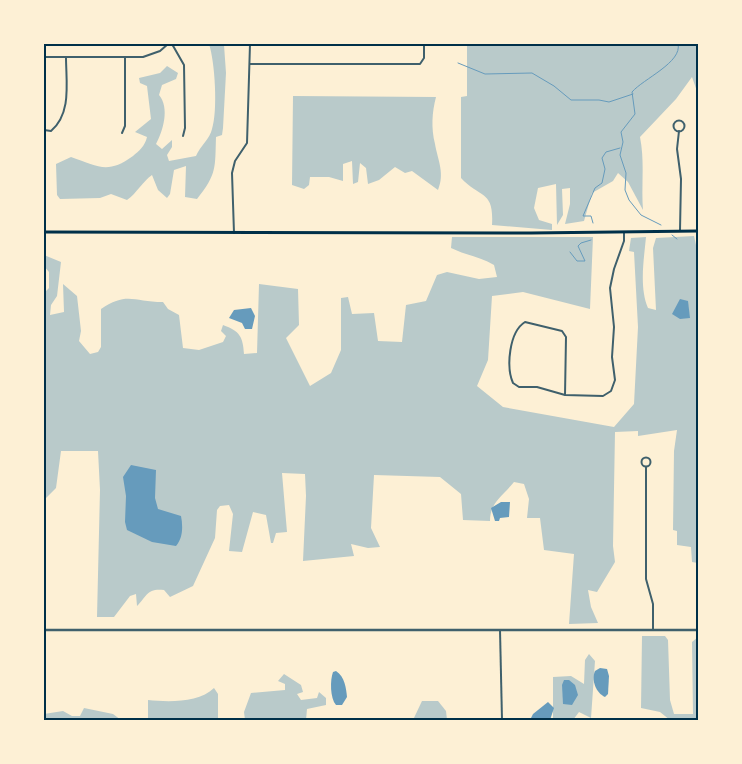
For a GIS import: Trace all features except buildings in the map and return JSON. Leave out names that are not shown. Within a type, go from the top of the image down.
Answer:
[{"type":"main road","points":[[44,232],[187,234],[698,231]]},
{"type":"street","points":[[44,57],[143,57],[160,51],[168,44]]},
{"type":"street","points":[[172,44],[184,65],[185,128],[183,136]]},
{"type":"street","points":[[234,233],[232,173],[235,161],[246,143],[250,44]]},
{"type":"street","points":[[250,64],[420,64],[424,58],[424,44]]},
{"type":"street","points":[[44,130],[51,131],[64,116],[66,107],[66,57]]},
{"type":"street","points":[[122,133],[125,126],[126,57]]},
{"type":"street","points":[[679,131],[674,125],[678,120],[684,126],[679,131],[677,149],[681,181],[680,230]]},
{"type":"street","points":[[565,395],[566,337],[562,331],[557,328],[525,322],[521,324],[510,348],[513,383],[519,387],[537,387],[565,395],[603,396],[608,394],[614,386],[612,357],[614,326],[610,288],[614,269],[624,241],[624,231]]},
{"type":"street","points":[[646,467],[646,579],[653,604],[653,630]]},
{"type":"street","points":[[44,630],[698,630]]},
{"type":"street","points":[[500,630],[502,720]]},
{"type":"shaded area","points":[[209,44],[224,45],[226,73],[223,128],[222,135],[216,137],[215,164],[212,177],[197,199],[185,197],[186,166],[174,170],[170,194],[167,198],[158,190],[152,175],[127,200],[111,194],[100,198],[60,199],[57,195],[56,164],[71,157],[96,166],[109,167],[124,162],[142,148],[147,137],[135,132],[151,119],[147,86],[140,83],[139,78],[160,73],[167,66],[178,73],[176,79],[162,85],[159,95],[165,113],[161,133],[156,144],[162,149],[172,140],[172,147],[167,155],[169,161],[196,156],[211,133],[214,121],[215,86]]},
{"type":"shaded area","points":[[467,44],[698,44],[698,94],[692,77],[676,99],[640,137],[643,210],[628,182],[618,173],[613,181],[592,193],[584,221],[565,224],[570,204],[570,188],[562,189],[563,215],[557,225],[556,184],[538,188],[534,208],[539,220],[552,224],[552,230],[492,225],[491,206],[488,200],[461,178],[461,97],[467,96]]},
{"type":"shaded area","points":[[293,96],[436,97],[433,126],[441,172],[438,190],[412,171],[405,173],[395,167],[379,180],[368,184],[366,168],[360,163],[358,182],[353,184],[352,161],[343,164],[343,181],[329,177],[310,177],[309,185],[304,189],[292,185]]},
{"type":"shaded area","points":[[694,236],[698,254],[698,563],[692,562],[691,547],[677,545],[677,531],[673,530],[674,451],[677,430],[638,436],[638,431],[615,432],[613,546],[615,562],[597,592],[588,590],[591,607],[598,623],[569,624],[574,554],[544,550],[540,518],[527,518],[529,499],[524,484],[514,482],[502,495],[492,509],[490,521],[463,520],[461,494],[440,477],[374,475],[371,528],[380,547],[368,548],[351,544],[354,556],[303,561],[306,496],[305,474],[282,473],[287,532],[276,533],[273,543],[271,543],[266,515],[253,512],[242,552],[229,551],[233,514],[229,505],[220,506],[217,510],[215,538],[193,586],[170,597],[164,590],[154,590],[137,606],[136,594],[130,596],[114,617],[97,617],[100,490],[98,451],[61,451],[56,488],[44,500],[44,293],[49,288],[49,272],[44,266],[44,255],[61,262],[57,296],[51,305],[50,315],[64,312],[63,284],[77,296],[81,331],[79,341],[90,354],[98,352],[101,347],[101,309],[124,299],[163,302],[168,309],[179,315],[183,348],[199,350],[223,342],[226,336],[221,331],[223,325],[240,335],[244,354],[257,353],[259,284],[298,289],[299,325],[286,338],[310,386],[331,373],[341,350],[341,298],[348,297],[352,314],[374,313],[378,341],[402,342],[406,305],[426,301],[437,275],[447,272],[479,279],[497,277],[494,265],[451,248],[452,237],[593,237],[590,309],[523,292],[492,296],[488,360],[477,386],[503,407],[614,427],[634,404],[638,327],[634,252],[629,251],[631,238],[646,237],[643,273],[645,300],[648,308],[656,310],[653,248],[656,238]]},
{"type":"shaded area","points":[[642,636],[665,636],[668,640],[670,700],[674,714],[693,714],[692,642],[698,637],[698,720],[670,720],[660,712],[641,708]]},
{"type":"shaded area","points":[[589,654],[595,661],[591,718],[579,712],[573,720],[553,720],[553,677],[571,676],[584,684],[585,660]]},
{"type":"shaded area","points":[[284,674],[301,685],[303,692],[297,694],[301,700],[317,698],[319,692],[326,698],[326,705],[307,709],[306,720],[245,720],[244,712],[251,693],[285,690],[285,684],[278,681]]},
{"type":"shaded area","points":[[214,688],[218,694],[218,720],[148,720],[148,700],[174,701],[192,699],[208,693]]},
{"type":"shaded area","points":[[422,701],[438,701],[446,711],[447,720],[413,720]]},
{"type":"shaded area","points":[[84,708],[113,714],[121,720],[44,720],[44,714],[63,711],[72,716],[80,716]]},
{"type":"water","points":[[680,299],[688,301],[690,318],[680,319],[672,314]]},
{"type":"water","points":[[251,308],[255,316],[252,329],[245,329],[242,323],[229,318],[234,310]]},
{"type":"water","points":[[131,465],[156,470],[155,498],[158,509],[181,516],[182,532],[176,546],[152,542],[127,530],[125,522],[126,496],[123,477]]},
{"type":"water","points":[[501,502],[510,502],[509,517],[500,518],[499,521],[495,521],[491,508]]},
{"type":"water","points":[[600,668],[607,669],[609,676],[608,694],[605,697],[599,693],[594,682],[595,671]]},
{"type":"water","points":[[336,671],[343,679],[346,690],[347,697],[342,705],[336,705],[332,694],[332,675]]},
{"type":"water","points":[[564,680],[569,680],[575,685],[578,695],[572,705],[563,704],[562,685]]},
{"type":"water","points":[[548,702],[554,708],[550,720],[530,720],[533,714]]},
{"type":"waterway","points":[[661,225],[641,215],[629,200],[625,190],[626,173],[620,155],[623,142],[621,132],[635,114],[632,92],[669,64],[678,51],[678,44]]},
{"type":"waterway","points":[[458,63],[485,74],[532,73],[554,86],[571,100],[609,102],[633,94]]},
{"type":"waterway","points":[[593,223],[591,216],[583,216],[595,188],[602,183],[605,169],[602,158],[606,152],[620,148]]},
{"type":"waterway","points":[[672,235],[677,239]]},
{"type":"waterway","points":[[570,252],[577,261],[585,261],[578,246],[591,240]]}]
